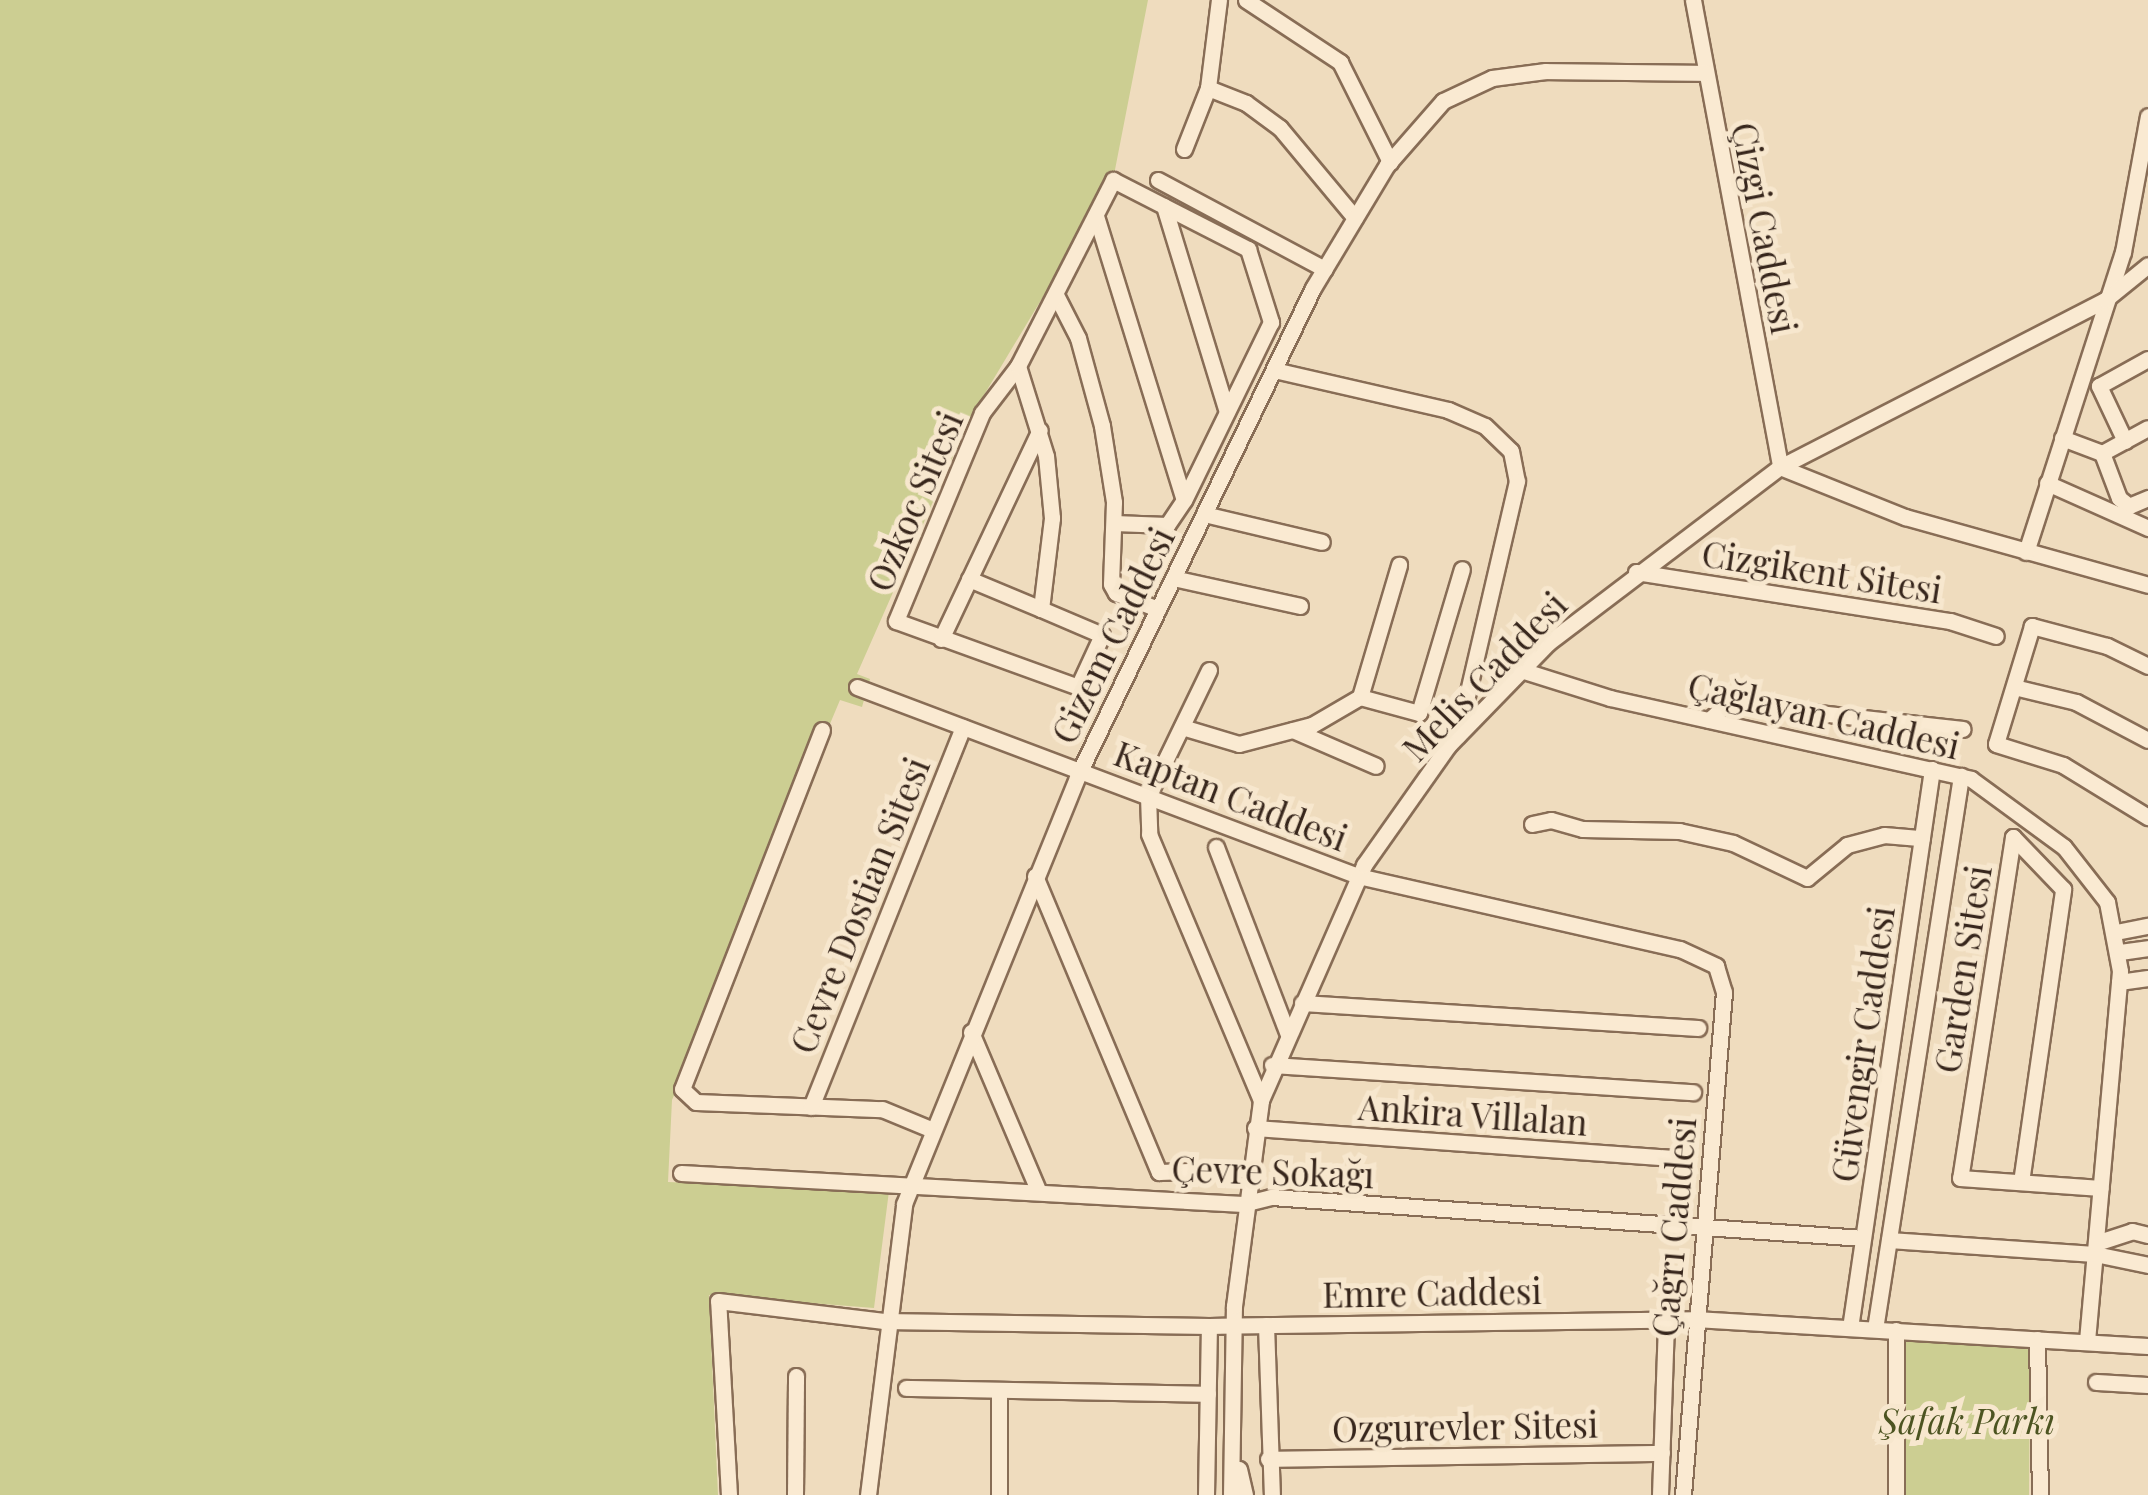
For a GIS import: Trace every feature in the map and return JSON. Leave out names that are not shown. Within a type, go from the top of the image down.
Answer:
[{"type":"street","points":[[1184,149],[1208,88],[1219,0]]},
{"type":"street","points":[[1246,0],[1340,62],[1390,162]]},
{"type":"street","name":"Çizgi Caddesi","points":[[1693,0],[1780,467]]},
{"type":"street","name":"Gizem Caddesi","points":[[868,1495],[884,1320],[912,1182],[1080,770],[1274,370],[1355,218],[1390,162],[1443,101],[1492,78],[1546,71],[1706,74]]},
{"type":"street","points":[[1208,88],[1246,103],[1280,128],[1355,218]]},
{"type":"street","points":[[2026,552],[2122,252],[2148,116]]},
{"type":"street","name":"Ozkoc Sitesi","points":[[1041,608],[1102,634],[1078,688],[896,621],[982,413],[1018,366],[1057,297],[1113,180],[1248,249],[1271,322],[1184,500]]},
{"type":"street","points":[[1158,180],[1325,269]]},
{"type":"street","points":[[1164,206],[1228,412]]},
{"type":"street","points":[[1096,216],[1184,500],[1166,524],[1114,523]]},
{"type":"street","name":"Melis Caddesi","points":[[1231,1495],[1236,1460],[1234,1325],[1243,1204],[1261,1100],[1272,1065],[1358,876],[1457,737],[1521,670],[1636,572],[1780,467],[2104,300],[2148,264]]},
{"type":"street","points":[[1057,297],[1078,338],[1102,426],[1114,523],[1111,584],[1116,593],[1158,609]]},
{"type":"street","points":[[2125,441],[2099,386],[2148,359]]},
{"type":"street","points":[[969,579],[1041,608],[1052,518],[1040,430],[1018,366]]},
{"type":"street","points":[[1274,370],[1448,410],[1485,426],[1511,451],[1517,481],[1457,737]]},
{"type":"street","points":[[2102,454],[2148,428]]},
{"type":"street","points":[[941,640],[1040,430]]},
{"type":"street","points":[[2062,438],[2102,454],[2118,498],[2129,506],[2148,498]]},
{"type":"street","points":[[1780,467],[1905,517],[2148,585]]},
{"type":"street","points":[[2048,483],[2148,528]]},
{"type":"street","points":[[1204,514],[1322,542]]},
{"type":"street","points":[[1360,698],[1400,565]]},
{"type":"street","points":[[1182,727],[1239,744],[1292,730],[1360,698],[1419,713],[1462,569]]},
{"type":"street","name":"Cizgikent Sitesi","points":[[1636,572],[1950,621],[1996,636]]},
{"type":"street","points":[[1173,578],[1300,606]]},
{"type":"street","points":[[2148,666],[2106,646],[2032,626],[1996,744],[2063,764],[2148,817]]},
{"type":"street","points":[[1209,670],[1148,796],[1149,834],[1261,1100]]},
{"type":"street","name":"Çağlayan Caddesi","points":[[1521,670],[1709,720],[1961,776],[2022,811],[2064,847],[2107,902],[2120,952],[2086,1342]]},
{"type":"street","name":"Kaptan Caddesi","points":[[857,687],[1358,876],[1680,949],[1716,966]]},
{"type":"street","points":[[2014,687],[2076,702],[2148,740]]},
{"type":"street","points":[[1709,720],[1728,703],[1963,729]]},
{"type":"street","name":"Cevre Dostian Sitesi","points":[[812,1107],[963,726]]},
{"type":"street","points":[[822,730],[682,1089],[696,1102],[882,1110],[932,1130]]},
{"type":"street","points":[[1292,730],[1376,766]]},
{"type":"street","name":"Güvengir Caddesi","points":[[1850,1328],[1932,768]]},
{"type":"street","name":"Güvengir Caddesi","points":[[1875,1329],[1961,776]]},
{"type":"street","points":[[1532,824],[1679,831],[1732,843],[1824,889]]},
{"type":"street","points":[[1808,878],[1848,844],[1884,835],[1922,838]]},
{"type":"street","name":"Garden Sitesi","points":[[2021,1182],[2063,889],[2013,836],[1960,1178],[2101,1188]]},
{"type":"street","points":[[1216,847],[1288,1035]]},
{"type":"street","points":[[1035,876],[1159,1172],[1249,1168]]},
{"type":"street","points":[[2116,932],[2148,926]]},
{"type":"street","points":[[2120,952],[2148,948]]},
{"type":"street","name":"Çağrı Caddesi","points":[[1683,1495],[1694,1319],[1724,992],[1716,966]]},
{"type":"street","points":[[2120,982],[2148,978]]},
{"type":"street","points":[[1302,1002],[1698,1028]]},
{"type":"street","points":[[971,1032],[1038,1190]]},
{"type":"street","name":"Ankira Villalan","points":[[1272,1065],[1692,1092]]},
{"type":"street","name":"Ankira Villalan","points":[[1255,1128],[1687,1159]]},
{"type":"street","name":"Çevre Sokağı","points":[[681,1173],[912,1182],[1243,1204],[1271,1197],[1863,1238]]},
{"type":"street","points":[[2095,1248],[2132,1231],[2148,1235]]},
{"type":"street","points":[[1889,1240],[2095,1248],[2148,1265]]},
{"type":"street","name":"Emre Caddesi","points":[[729,1495],[718,1302],[884,1320],[1210,1326],[1694,1319],[2148,1346]]},
{"type":"street","points":[[1660,1495],[1666,1319]]},
{"type":"street","points":[[1266,1325],[1272,1495]]},
{"type":"street","points":[[1206,1495],[1210,1326]]},
{"type":"street","points":[[1896,1330],[1896,1495]]},
{"type":"street","points":[[2036,1339],[2040,1495]]},
{"type":"street","points":[[795,1495],[796,1376]]},
{"type":"street","points":[[2096,1382],[2148,1385]]},
{"type":"street","points":[[906,1388],[1208,1394]]},
{"type":"street","points":[[998,1495],[999,1390]]},
{"type":"street","name":"Ozgurevler Sitesi","points":[[1268,1459],[1662,1453]]},
{"type":"street","name":"Melis Caddesi","points":[[1236,1460],[1245,1495]]},
{"type":"green space","points":[[0,0],[1148,0],[1113,180],[969,420],[857,674],[870,679],[862,707],[840,700],[672,1100],[668,1182],[889,1191],[874,1308],[709,1295],[718,1495],[0,1495]]},
{"type":"green space","name":"Şafak Parkı","points":[[1904,1338],[2030,1346],[2029,1495],[1904,1495]]}]
